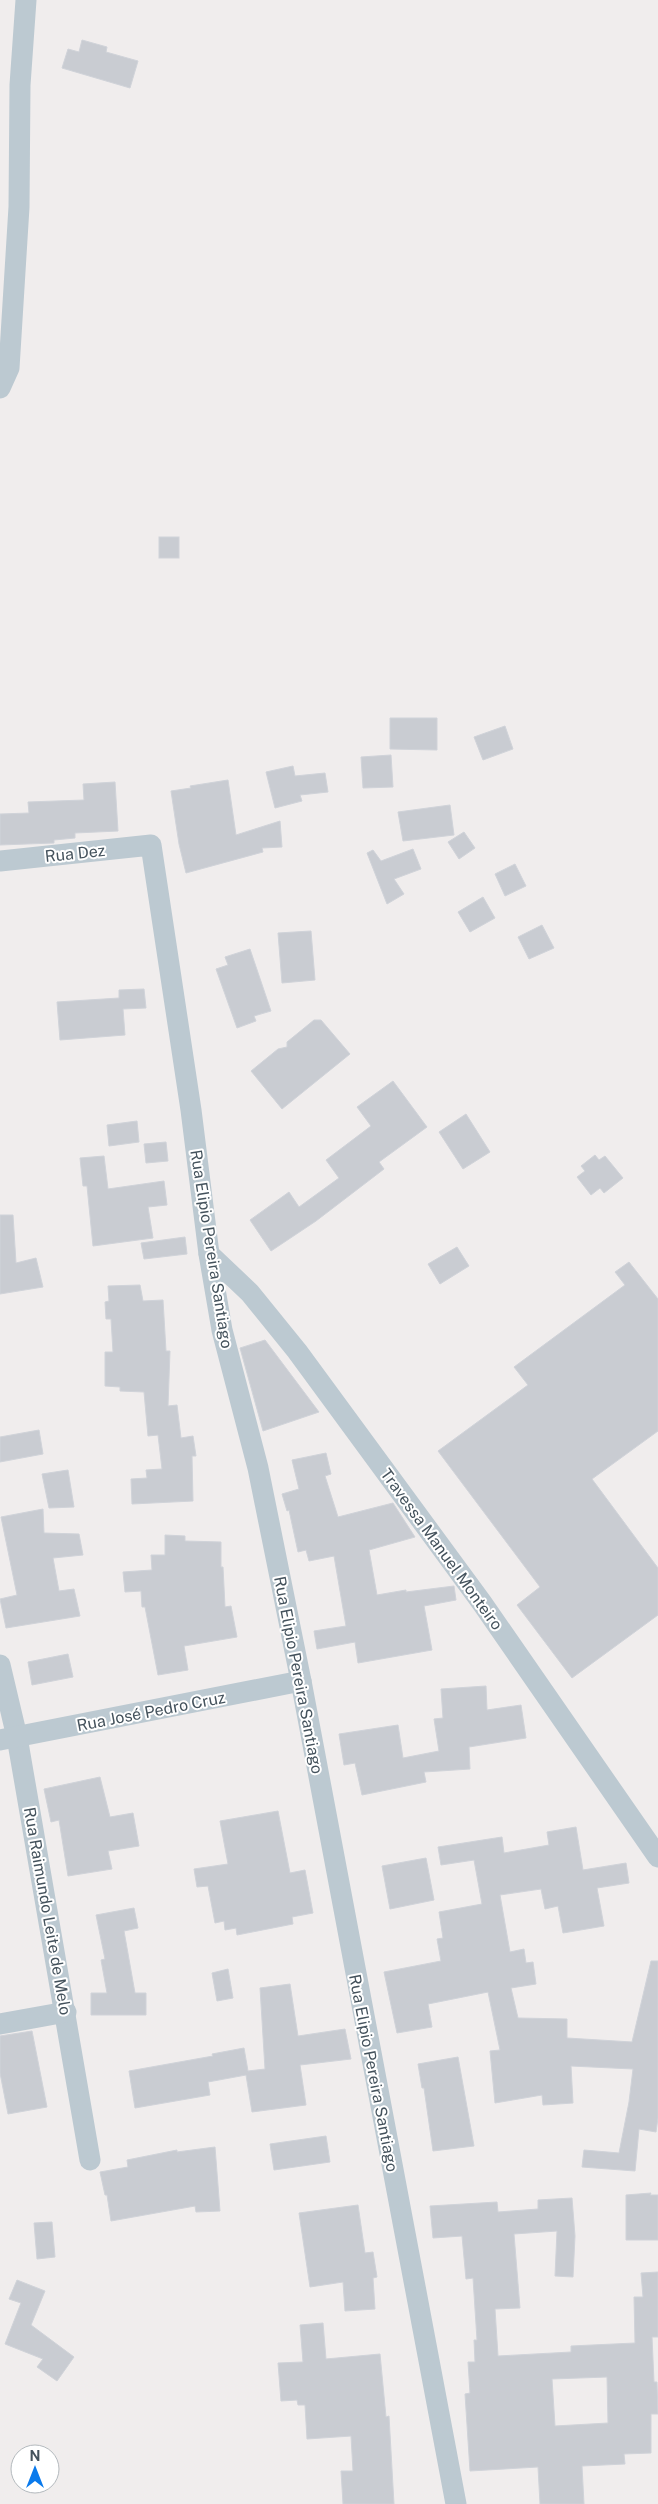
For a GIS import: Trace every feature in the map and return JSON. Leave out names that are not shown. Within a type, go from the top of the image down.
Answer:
[{"type":"street","points":[[0,388],[9,368],[18,207],[20,85],[26,0]]},
{"type":"street","name":"Rua Dez","points":[[0,861],[151,845]]},
{"type":"street","name":"Rua Elipio Pereira Santiago","points":[[151,845],[191,1110],[209,1254],[222,1330],[258,1468],[301,1681],[456,2504]]},
{"type":"street","name":"Travessa Manuel Monteiro","points":[[209,1254],[250,1294],[297,1351],[482,1604],[658,1857]]},
{"type":"street","name":"Rua Raimundo Leite de Melo","points":[[0,1665],[9,1739],[66,2012],[90,2160]]},
{"type":"street","name":"Rua José Pedro Cruz","points":[[9,1739],[301,1681]]},
{"type":"street","points":[[0,2024],[66,2012]]},
{"type":"building","points":[[82,40],[107,47],[106,52],[138,61],[130,88],[62,68],[68,49],[79,52]]},
{"type":"building","points":[[159,537],[179,537],[179,558],[159,558]]},
{"type":"building","points":[[390,718],[437,718],[437,750],[390,749]]},
{"type":"building","points":[[505,726],[513,749],[483,760],[474,737]]},
{"type":"building","points":[[391,755],[393,787],[363,788],[361,757]]},
{"type":"building","points":[[293,766],[295,776],[325,773],[328,792],[300,795],[302,801],[275,808],[266,772]]},
{"type":"building","points":[[228,780],[236,835],[280,821],[282,847],[262,848],[263,852],[186,873],[179,844],[171,791]]},
{"type":"building","points":[[115,782],[118,831],[75,833],[75,838],[54,840],[54,843],[0,845],[0,814],[29,813],[28,802],[84,800],[83,784]]},
{"type":"building","points":[[450,805],[454,835],[403,841],[398,812]]},
{"type":"building","points":[[464,832],[475,848],[459,859],[448,842]]},
{"type":"building","points":[[413,849],[421,869],[394,879],[404,894],[387,904],[367,853],[373,850],[381,861]]},
{"type":"building","points":[[515,864],[526,886],[505,896],[495,874]]},
{"type":"building","points":[[483,897],[495,918],[470,932],[458,912]]},
{"type":"building","points":[[542,925],[554,948],[529,959],[518,937]]},
{"type":"building","points":[[311,931],[315,980],[282,983],[278,933]]},
{"type":"building","points":[[250,949],[271,1011],[254,1016],[256,1021],[237,1028],[216,969],[228,965],[225,957]]},
{"type":"building","points":[[144,989],[146,1008],[123,1009],[125,1035],[60,1040],[57,1002],[119,998],[119,990]]},
{"type":"building","points":[[314,1020],[321,1020],[350,1054],[282,1109],[251,1071],[278,1049],[287,1047],[287,1042]]},
{"type":"building","points":[[393,1081],[427,1127],[379,1162],[384,1169],[316,1221],[271,1251],[250,1220],[289,1192],[299,1207],[339,1178],[326,1160],[371,1126],[357,1107]]},
{"type":"building","points":[[466,1114],[490,1152],[463,1169],[439,1132]]},
{"type":"building","points":[[137,1121],[139,1142],[109,1146],[107,1125]]},
{"type":"building","points":[[166,1142],[168,1161],[146,1163],[144,1144]]},
{"type":"building","points":[[595,1155],[599,1160],[605,1156],[623,1178],[604,1193],[600,1188],[591,1195],[577,1177],[585,1171],[581,1166]]},
{"type":"building","points":[[104,1156],[108,1189],[164,1181],[167,1205],[148,1207],[153,1238],[93,1246],[87,1186],[83,1186],[80,1158]]},
{"type":"building","points":[[0,1215],[13,1215],[16,1263],[36,1258],[43,1287],[0,1294]]},
{"type":"building","points":[[185,1237],[187,1254],[144,1259],[141,1243]]},
{"type":"building","points":[[457,1247],[469,1266],[440,1284],[428,1264]]},
{"type":"building","points":[[629,1262],[658,1299],[658,1431],[592,1479],[658,1568],[658,1615],[572,1678],[517,1605],[540,1587],[438,1451],[528,1385],[514,1367],[625,1285],[615,1272]]},
{"type":"building","points":[[140,1285],[143,1301],[163,1300],[166,1351],[170,1351],[168,1406],[177,1405],[181,1438],[193,1436],[196,1456],[192,1456],[193,1501],[132,1504],[131,1479],[147,1478],[146,1470],[162,1469],[158,1435],[148,1436],[144,1392],[120,1391],[120,1387],[105,1386],[105,1352],[113,1352],[111,1319],[106,1319],[105,1302],[109,1301],[108,1286]]},
{"type":"building","points":[[265,1340],[319,1412],[263,1431],[240,1348]]},
{"type":"building","points":[[39,1430],[43,1454],[0,1462],[0,1437]]},
{"type":"building","points":[[326,1453],[331,1474],[325,1476],[338,1517],[393,1503],[415,1537],[369,1550],[377,1595],[406,1590],[406,1592],[454,1586],[456,1600],[424,1606],[432,1650],[358,1663],[355,1642],[317,1649],[314,1631],[346,1626],[334,1556],[309,1561],[306,1550],[298,1552],[289,1510],[287,1511],[282,1494],[299,1489],[292,1460]]},
{"type":"building","points":[[68,1470],[74,1507],[49,1508],[42,1474]]},
{"type":"building","points":[[43,1509],[44,1533],[79,1534],[83,1555],[53,1558],[59,1591],[74,1589],[80,1616],[6,1628],[0,1599],[17,1595],[1,1517]]},
{"type":"building","points":[[165,1535],[185,1536],[185,1541],[221,1542],[221,1567],[223,1567],[225,1607],[231,1606],[237,1637],[184,1646],[188,1670],[158,1675],[145,1607],[142,1607],[141,1591],[125,1592],[123,1572],[152,1570],[151,1555],[165,1555]]},
{"type":"building","points":[[68,1654],[73,1677],[32,1685],[28,1662]]},
{"type":"building","points":[[486,1686],[487,1710],[521,1705],[526,1738],[469,1747],[470,1769],[424,1772],[426,1782],[362,1795],[355,1763],[344,1765],[339,1734],[398,1725],[403,1758],[439,1751],[434,1719],[443,1718],[441,1689]]},
{"type":"building","points":[[100,1777],[110,1817],[133,1813],[139,1846],[108,1851],[112,1869],[68,1876],[59,1820],[51,1822],[44,1789]]},
{"type":"building","points":[[278,1811],[290,1873],[305,1870],[313,1913],[292,1917],[293,1924],[237,1935],[236,1928],[225,1930],[224,1921],[215,1923],[208,1886],[197,1887],[194,1869],[228,1864],[220,1821]]},
{"type":"building","points":[[576,1827],[583,1870],[626,1863],[629,1883],[597,1888],[604,1926],[563,1933],[558,1906],[545,1909],[541,1889],[500,1895],[510,1952],[524,1949],[526,1963],[533,1962],[536,1984],[511,1988],[518,2018],[567,2019],[567,2038],[632,2042],[651,1961],[658,1961],[658,2118],[656,2132],[639,2129],[635,2171],[582,2167],[584,2150],[619,2153],[633,2069],[571,2066],[573,2103],[543,2105],[542,2095],[495,2103],[490,2051],[500,2050],[488,1992],[428,2004],[432,2027],[397,2033],[384,1972],[441,1961],[437,1939],[443,1938],[439,1912],[482,1904],[474,1860],[441,1865],[438,1847],[502,1837],[504,1853],[549,1845],[547,1832]]},
{"type":"building","points":[[426,1858],[434,1900],[390,1909],[382,1866]]},
{"type":"building","points":[[134,1908],[138,1928],[124,1931],[135,1993],[146,1993],[146,2015],[91,2015],[91,1993],[107,1993],[101,1960],[105,1959],[96,1915]]},
{"type":"building","points":[[228,1969],[233,1998],[217,2001],[212,1973]]},
{"type":"building","points":[[290,1984],[298,2036],[345,2029],[351,2059],[300,2065],[306,2105],[252,2112],[246,2075],[208,2082],[210,2095],[135,2108],[129,2071],[213,2056],[212,2054],[244,2048],[248,2071],[265,2069],[260,1988]]},
{"type":"building","points":[[32,2031],[47,2107],[8,2114],[0,2073],[0,2036]]},
{"type":"building","points":[[458,2057],[474,2146],[433,2151],[424,2088],[422,2088],[418,2064]]},
{"type":"building","points":[[326,2136],[330,2162],[274,2170],[270,2144]]},
{"type":"building","points":[[215,2147],[220,2211],[196,2212],[195,2206],[111,2221],[107,2195],[105,2195],[100,2172],[128,2167],[127,2160],[177,2150],[177,2152]]},
{"type":"building","points":[[651,2193],[650,2195],[658,2195],[658,2240],[626,2240],[626,2195]]},
{"type":"building","points":[[572,2198],[575,2236],[573,2277],[555,2276],[557,2231],[514,2234],[520,2308],[495,2309],[498,2356],[571,2352],[571,2346],[635,2343],[634,2297],[643,2297],[641,2273],[658,2272],[658,2337],[652,2337],[654,2382],[657,2382],[658,2414],[651,2414],[651,2453],[624,2454],[625,2464],[582,2466],[584,2504],[540,2504],[538,2467],[470,2471],[465,2394],[470,2393],[468,2362],[475,2362],[474,2340],[477,2340],[473,2278],[466,2279],[462,2236],[433,2238],[430,2206],[497,2202],[498,2212],[538,2209],[538,2200]],"holes":[[[607,2377],[608,2423],[555,2426],[552,2379]]]},
{"type":"building","points":[[358,2205],[365,2253],[373,2252],[377,2277],[373,2278],[375,2309],[345,2311],[343,2282],[310,2287],[299,2213]]},
{"type":"building","points":[[52,2222],[55,2257],[37,2259],[34,2223]]},
{"type":"building","points":[[17,2280],[45,2291],[31,2325],[74,2357],[57,2381],[37,2367],[43,2359],[5,2344],[21,2303],[9,2299]]},
{"type":"building","points":[[323,2323],[326,2359],[380,2354],[386,2417],[389,2416],[394,2504],[343,2504],[341,2471],[353,2471],[351,2436],[307,2439],[305,2405],[298,2405],[297,2400],[281,2401],[278,2363],[303,2362],[300,2325]]}]
